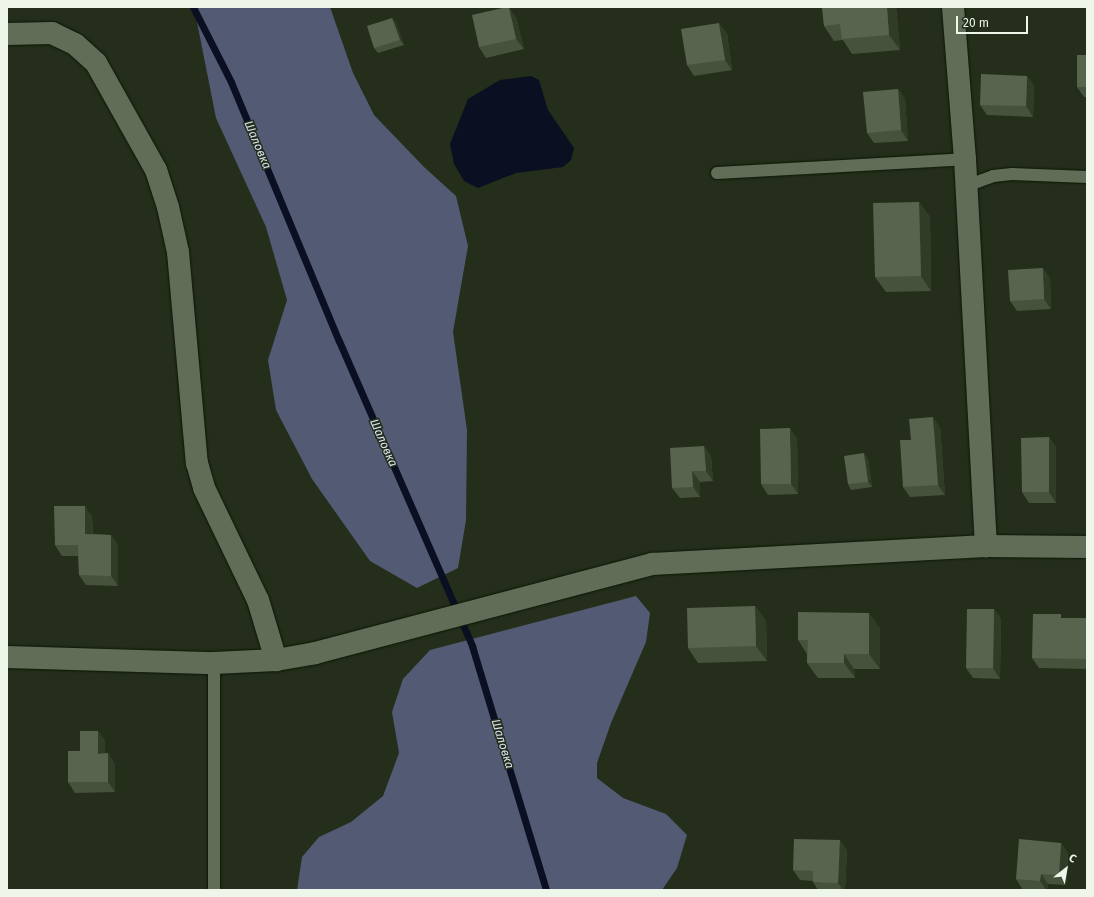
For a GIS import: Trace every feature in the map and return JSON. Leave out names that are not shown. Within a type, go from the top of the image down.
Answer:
[{"type":"street","points":[[953,7],[965,159],[986,546]]},
{"type":"street","points":[[7,34],[52,33],[75,44],[96,63],[156,170],[168,207],[178,252],[197,463],[204,488],[258,600],[276,660]]},
{"type":"street","points":[[7,657],[214,663],[276,660],[315,653],[479,611],[620,570],[652,564],[986,546],[1087,547]]},
{"type":"lane","points":[[717,173],[965,159]]},
{"type":"lane","points":[[966,186],[994,176],[1012,174],[1087,177]]},
{"type":"lane","points":[[214,663],[214,890]]},
{"type":"shaded area","points":[[194,7],[330,7],[353,73],[374,115],[424,167],[456,196],[468,246],[453,332],[467,430],[466,520],[458,568],[417,588],[370,561],[312,479],[276,410],[268,360],[287,300],[266,227],[216,118]]},
{"type":"shaded area","points":[[531,76],[539,80],[548,110],[574,148],[571,160],[563,167],[516,173],[478,188],[464,181],[454,164],[450,144],[468,99],[500,80]]},
{"type":"shaded area","points":[[636,596],[650,613],[646,642],[611,723],[597,763],[597,778],[623,798],[666,814],[687,835],[677,868],[662,890],[297,890],[302,857],[319,837],[351,822],[383,796],[399,753],[392,712],[403,679],[430,650]]},
{"type":"building","points":[[509,7],[516,39],[479,47],[472,15]]},
{"type":"building","points":[[822,7],[887,7],[889,35],[842,39],[840,24],[824,26]]},
{"type":"building","points":[[392,18],[400,40],[374,48],[367,26]]},
{"type":"building","points":[[719,23],[725,60],[687,65],[681,29]]},
{"type":"building","points":[[1077,55],[1087,55],[1087,87],[1077,87]]},
{"type":"building","points":[[981,74],[1027,76],[1026,106],[980,105]]},
{"type":"building","points":[[898,89],[901,130],[867,133],[863,92]]},
{"type":"building","points":[[919,202],[921,276],[875,277],[873,203]]},
{"type":"building","points":[[1043,268],[1044,299],[1010,301],[1008,270]]},
{"type":"building","points":[[933,417],[938,485],[903,487],[900,440],[911,440],[909,419]]},
{"type":"building","points":[[790,428],[791,484],[761,484],[760,429]]},
{"type":"building","points":[[1049,437],[1049,492],[1022,492],[1021,438]]},
{"type":"building","points":[[704,446],[706,471],[692,471],[693,487],[672,488],[670,448]]},
{"type":"building","points":[[864,453],[868,482],[848,484],[844,456]]},
{"type":"building","points":[[54,506],[85,506],[85,534],[111,535],[111,576],[79,575],[78,545],[55,545]]},
{"type":"building","points":[[755,606],[756,646],[688,648],[687,608]]},
{"type":"building","points":[[967,609],[994,609],[993,668],[966,668]]},
{"type":"building","points":[[798,612],[869,613],[869,654],[844,654],[844,663],[807,663],[808,640],[798,640]]},
{"type":"building","points":[[1033,614],[1061,614],[1061,618],[1087,618],[1087,659],[1032,658]]},
{"type":"building","points":[[80,731],[98,731],[98,754],[108,753],[108,782],[68,782],[68,751],[80,751]]},
{"type":"building","points":[[794,839],[840,840],[838,883],[813,882],[813,871],[793,870]]},
{"type":"building","points":[[1019,839],[1061,843],[1059,875],[1041,874],[1040,881],[1016,879]]},
{"type":"waterway","name":"Шаловка","points":[[193,7],[231,82],[339,341],[472,646],[546,890]]}]
